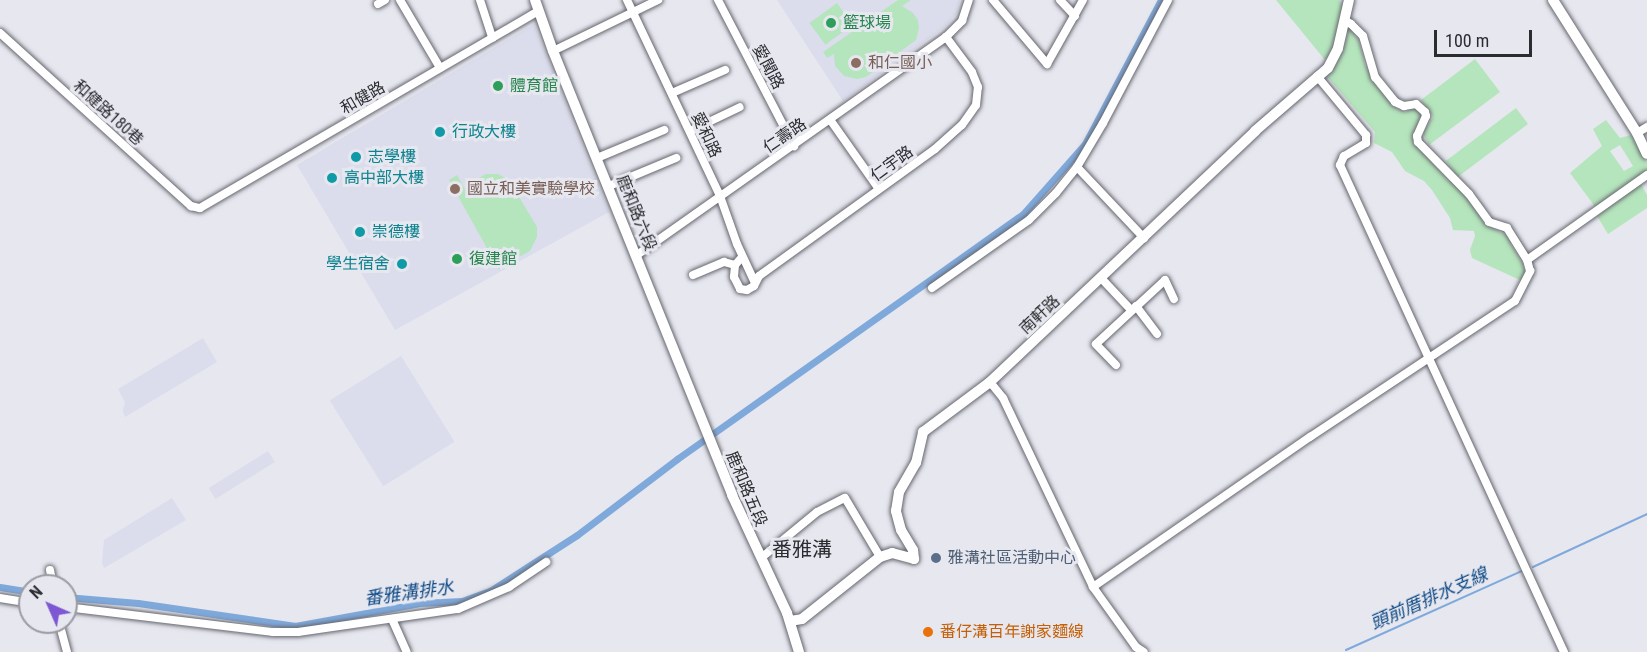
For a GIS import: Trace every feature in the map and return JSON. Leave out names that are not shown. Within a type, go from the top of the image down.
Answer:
[{"type":"street","points":[[400,0],[440,68]]},
{"type":"street","points":[[480,0],[492,38]]},
{"type":"street","name":"愛和路","points":[[627,0],[720,195],[742,257],[755,283]]},
{"type":"street","points":[[553,51],[658,0]]},
{"type":"street","name":"愛聞路","points":[[718,0],[794,146]]},
{"type":"street","name":"仁壽路","points":[[637,255],[720,195],[831,121],[946,38],[962,21],[969,0]]},
{"type":"street","points":[[993,0],[1047,64],[1083,0]]},
{"type":"street","points":[[1060,0],[1075,16]]},
{"type":"street","points":[[932,288],[1029,220],[1077,167],[1168,0]]},
{"type":"street","name":"南軒路","points":[[880,557],[892,553],[914,559],[913,550],[901,530],[896,511],[899,492],[916,463],[923,432],[990,382],[1255,131],[1328,68],[1336,55],[1349,0]]},
{"type":"street","points":[[1553,0],[1637,133],[1647,154]]},
{"type":"street","name":"和健路","points":[[200,208],[492,38],[537,5]]},
{"type":"street","name":"鹿和路六段","points":[[537,5],[553,51],[709,437]]},
{"type":"street","points":[[1093,588],[1310,437],[1515,301],[1524,287],[1530,272],[1527,260],[1507,228],[1489,222],[1469,194],[1418,142],[1417,136],[1426,116],[1425,112],[1416,104],[1404,106],[1395,102],[1375,76],[1363,36],[1344,20]]},
{"type":"street","name":"和健路180巷","points":[[0,33],[190,206],[200,208]]},
{"type":"street","name":"仁宇路","points":[[755,283],[759,276],[935,149],[962,125],[976,105],[978,93],[975,80],[946,38]]},
{"type":"street","points":[[672,93],[725,70]]},
{"type":"street","points":[[1317,76],[1368,140],[1344,156],[1340,165],[1564,652]]},
{"type":"street","points":[[690,131],[740,107]]},
{"type":"street","points":[[831,121],[879,189]]},
{"type":"street","points":[[1637,133],[1647,127]]},
{"type":"street","points":[[597,158],[664,130]]},
{"type":"street","points":[[609,186],[676,158]]},
{"type":"street","points":[[1077,167],[1144,238]]},
{"type":"street","points":[[1527,260],[1647,175]]},
{"type":"street","points":[[742,257],[735,265],[734,278],[740,289],[747,290],[755,283]]},
{"type":"street","points":[[693,275],[724,261],[735,265]]},
{"type":"street","points":[[1101,278],[1134,308],[1157,334]]},
{"type":"street","points":[[1116,365],[1096,344],[1165,280],[1174,299]]},
{"type":"street","points":[[990,382],[1003,398],[1093,588],[1136,647],[1144,652]]},
{"type":"street","name":"鹿和路五段","points":[[709,437],[790,621],[799,652]]},
{"type":"street","points":[[761,558],[817,512],[845,498],[880,557],[801,620],[790,621]]},
{"type":"street","points":[[78,608],[285,633],[458,609],[479,602],[509,587],[546,562]]},
{"type":"street","points":[[50,570],[51,574]]},
{"type":"street","points":[[0,598],[18,601]]},
{"type":"street","points":[[392,619],[407,652],[398,652]]},
{"type":"street","points":[[62,634],[67,652]]},
{"type":"shaded area","name":"和仁國小","points":[[777,0],[960,0],[957,13],[946,26],[843,101]]},
{"type":"shaded area","name":"國立和美實驗學校","points":[[534,24],[609,212],[395,330],[297,165]]},
{"type":"shaded area","points":[[203,338],[217,362],[125,417],[123,411],[125,402],[118,389]]},
{"type":"shaded area","points":[[401,356],[455,442],[383,486],[330,401]]},
{"type":"shaded area","points":[[268,451],[275,462],[216,499],[209,488]]},
{"type":"shaded area","points":[[172,498],[186,520],[104,568],[102,563],[104,540]]},
{"type":"green space","points":[[898,0],[911,0],[902,6],[913,13],[918,20],[916,40],[866,77],[857,79],[844,76],[835,66],[834,54],[827,58],[823,52]]},
{"type":"green space","points":[[1276,0],[1339,0],[1343,6],[1335,49],[1325,60]]},
{"type":"green space","name":"籃球場","points":[[837,3],[853,25],[825,45],[809,23]]},
{"type":"green space","points":[[1349,27],[1359,41],[1365,65],[1397,109],[1406,112],[1412,108],[1419,109],[1423,116],[1414,132],[1414,142],[1448,180],[1458,186],[1487,225],[1509,237],[1511,245],[1523,264],[1525,274],[1522,281],[1472,258],[1470,250],[1475,236],[1474,231],[1453,230],[1450,218],[1432,190],[1424,181],[1405,171],[1392,152],[1374,143],[1375,132],[1325,74],[1335,66],[1343,51]]},
{"type":"green space","points":[[1475,59],[1500,92],[1429,145],[1423,133],[1433,117],[1421,100]]},
{"type":"green space","points":[[1516,108],[1528,124],[1458,177],[1446,161]]},
{"type":"green space","points":[[1606,120],[1620,138],[1631,135],[1647,163],[1647,171],[1596,208],[1570,173],[1602,146],[1593,129]],"holes":[[[1620,145],[1633,166],[1624,171],[1610,151]]]},
{"type":"green space","points":[[486,174],[498,174],[509,180],[537,227],[537,237],[530,251],[517,258],[503,258],[507,266],[499,270],[449,180],[457,175],[466,191],[474,181]]},
{"type":"green space","points":[[1641,184],[1647,195],[1647,208],[1608,234],[1597,216]]},
{"type":"waterway","name":"番雅溝排水","points":[[78,598],[138,603],[295,626],[420,603],[462,601],[490,591],[577,535],[677,459],[1023,214],[1085,144],[1161,0]]},
{"type":"waterway","name":"頭前厝排水支線","points":[[1533,567],[1647,514]]},
{"type":"waterway","name":"頭前厝排水支線","points":[[1346,650],[1522,571]]},
{"type":"waterway","name":"番雅溝排水","points":[[0,587],[18,590]]},
{"type":"place","name":"籃球場","points":[[831,23]]},
{"type":"place","name":"和仁國小","points":[[856,63]]},
{"type":"place","name":"體育館","points":[[498,86]]},
{"type":"place","name":"行政大樓","points":[[440,132]]},
{"type":"place","name":"志學樓","points":[[356,157]]},
{"type":"place","name":"高中部大樓","points":[[332,178]]},
{"type":"place","name":"國立和美實驗學校","points":[[455,189]]},
{"type":"place","name":"崇德樓","points":[[360,232]]},
{"type":"place","name":"復建館","points":[[457,259]]},
{"type":"place","name":"學生宿舍","points":[[402,264]]},
{"type":"place","name":"雅溝社區活動中心","points":[[936,558]]},
{"type":"place","name":"番仔溝百年謝家麵線","points":[[928,632]]},
{"type":"district","name":"番雅溝","points":[[802,549]]}]
